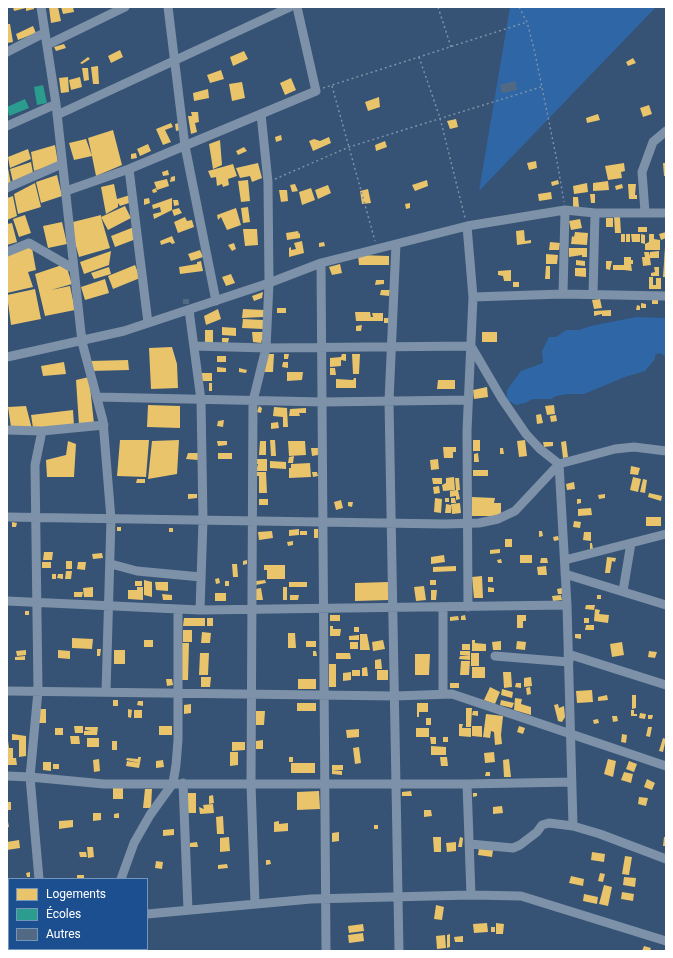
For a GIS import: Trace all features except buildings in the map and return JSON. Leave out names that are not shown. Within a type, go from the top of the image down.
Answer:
[{"type":"street","points":[[41,7],[56,104],[82,342],[104,425],[111,519],[106,692]]},
{"type":"street","points":[[46,45],[125,7]]},
{"type":"street","points":[[168,7],[185,146],[216,301]]},
{"type":"street","points":[[57,115],[290,7]]},
{"type":"street","points":[[66,191],[129,169],[316,91],[297,7]]},
{"type":"street","points":[[7,52],[44,33]]},
{"type":"street","points":[[7,126],[56,104]]},
{"type":"street","points":[[255,904],[251,784],[253,402],[266,348],[269,283],[268,182],[261,114]]},
{"type":"street","points":[[645,212],[642,172],[653,142],[666,131]]},
{"type":"street","points":[[7,188],[62,164]]},
{"type":"street","points":[[129,169],[148,323]]},
{"type":"street","points":[[563,294],[565,210]]},
{"type":"street","points":[[7,357],[82,342],[189,310],[269,283],[321,263],[467,226],[565,210],[595,213],[666,213]]},
{"type":"street","points":[[593,295],[595,213]]},
{"type":"street","points":[[467,226],[473,297],[468,400],[466,523],[468,607]]},
{"type":"street","points":[[7,252],[29,243],[74,269]]},
{"type":"street","points":[[396,244],[389,401],[390,522],[395,696],[395,783],[400,951]]},
{"type":"street","points":[[321,263],[323,347],[326,951]]},
{"type":"street","points":[[473,297],[563,294],[666,296]]},
{"type":"street","points":[[189,310],[201,400],[203,520],[200,610]]},
{"type":"street","points":[[194,346],[266,348],[471,346]]},
{"type":"street","points":[[471,346],[502,399],[526,434],[540,449],[559,464],[565,560],[572,734],[573,826]]},
{"type":"street","points":[[97,396],[253,402],[468,400]]},
{"type":"street","points":[[7,430],[42,431],[104,425]]},
{"type":"street","points":[[39,878],[30,777],[38,691],[35,466],[42,431]]},
{"type":"street","points":[[7,517],[466,523],[498,519],[515,511],[559,464],[615,449],[634,447],[666,451]]},
{"type":"street","points":[[565,560],[666,534]]},
{"type":"street","points":[[623,591],[631,543]]},
{"type":"street","points":[[110,564],[136,571],[201,577]]},
{"type":"street","points":[[565,574],[666,605]]},
{"type":"street","points":[[7,601],[200,610],[567,605]]},
{"type":"street","points":[[443,607],[443,694]]},
{"type":"street","points":[[121,878],[134,843],[150,815],[172,783],[177,759],[178,609]]},
{"type":"street","points":[[495,656],[569,658],[666,685]]},
{"type":"street","points":[[7,692],[38,691],[395,696],[443,694],[460,697],[666,766]]},
{"type":"street","points":[[7,776],[104,784],[467,784],[572,782]]},
{"type":"street","points":[[183,783],[188,910]]},
{"type":"street","points":[[467,784],[471,895]]},
{"type":"street","points":[[470,844],[513,848],[520,846],[537,832],[542,825],[549,823],[573,826],[600,834],[666,859]]},
{"type":"street","points":[[148,914],[325,899],[471,895],[521,896],[666,942]]},
{"type":"path","points":[[438,7],[451,47]]},
{"type":"path","points":[[519,7],[527,22],[557,161],[565,210]]},
{"type":"path","points":[[378,248],[332,86],[527,22]]},
{"type":"path","points":[[419,57],[440,118],[467,226]]},
{"type":"path","points":[[268,182],[349,147],[541,87]]},
{"type":"shaded area","points":[[510,7],[656,7],[479,191]]},
{"type":"shaded area","points":[[636,317],[666,318],[666,357],[660,353],[655,355],[655,359],[645,371],[625,377],[584,394],[568,394],[556,396],[551,399],[533,399],[516,405],[507,400],[507,390],[521,371],[543,363],[542,351],[549,337],[556,337],[566,330],[579,330],[591,326]]}]
